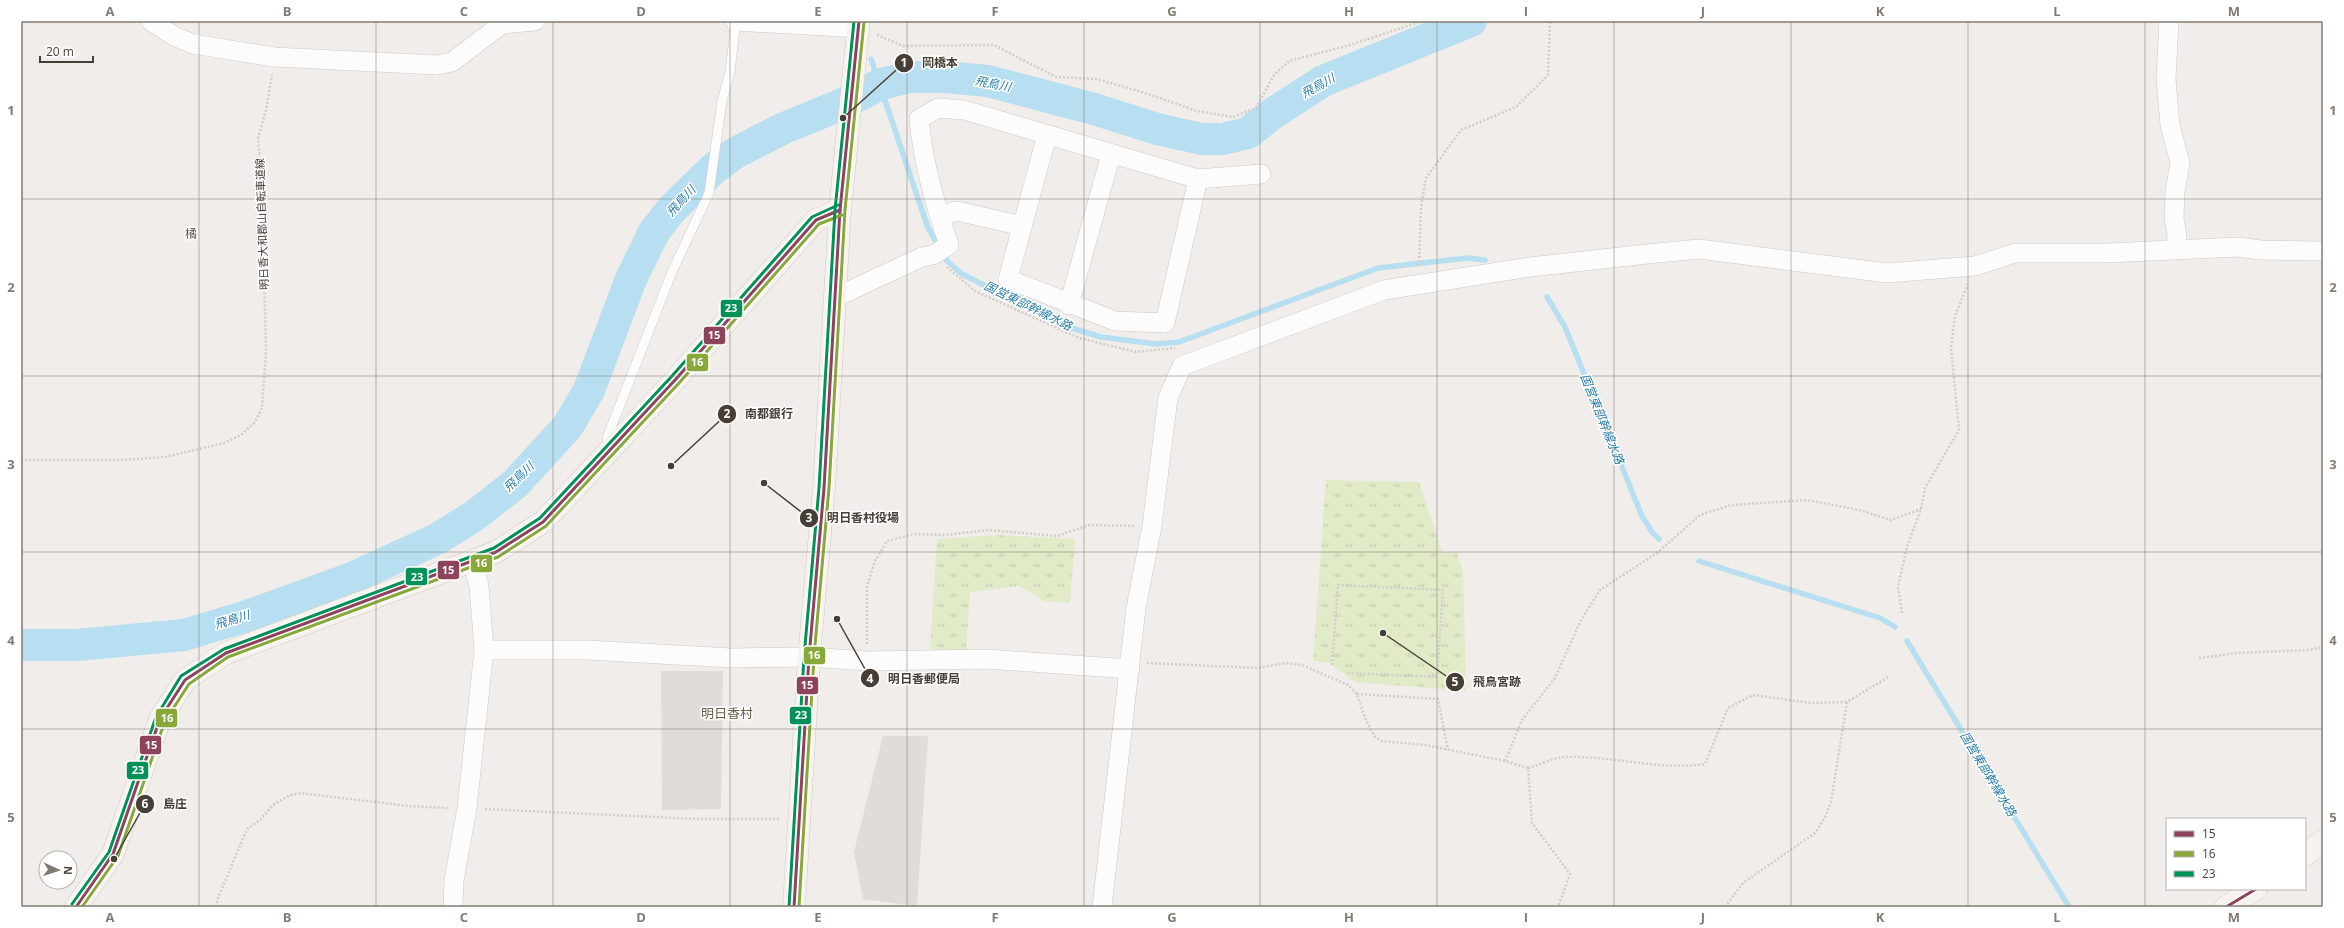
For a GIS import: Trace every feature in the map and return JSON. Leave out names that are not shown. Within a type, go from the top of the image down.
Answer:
[{"type":"main road","points":[[794,907],[810,657],[824,488],[840,210],[859,25]]},
{"type":"main road","points":[[76,907],[113,854],[160,719],[185,680],[226,653],[496,552],[543,522],[612,448],[816,220],[840,210]]},
{"type":"main road","points":[[2306,854],[2323,841]]},
{"type":"main road","points":[[2226,907],[2254,890]]},
{"type":"street","points":[[151,21],[174,36],[193,44],[274,57],[437,65],[452,62],[502,24],[535,21]]},
{"type":"street","points":[[736,21],[859,25]]},
{"type":"street","points":[[2169,21],[2166,79],[2170,124],[2180,163],[2175,191],[2174,218],[2177,236],[2176,248]]},
{"type":"street","points":[[834,298],[922,257],[933,255],[949,245],[939,216],[921,140],[919,119],[938,108],[964,110],[1198,179],[1262,174]]},
{"type":"street","points":[[1047,135],[1008,279],[1070,305],[1115,321],[1165,323],[1198,179]]},
{"type":"street","points":[[1070,305],[1111,154]]},
{"type":"street","points":[[939,216],[957,211],[1022,226]]},
{"type":"street","points":[[1102,907],[1136,608],[1152,526],[1168,398],[1182,366],[1384,290],[1530,267],[1699,249],[1886,273],[1975,266],[2015,252],[2107,253],[2176,248],[2238,246],[2260,250],[2323,251]]},
{"type":"street","points":[[453,907],[454,880],[467,808],[484,650],[480,586],[473,561]]},
{"type":"street","points":[[484,650],[587,650],[731,658],[810,657],[867,661],[987,659],[1130,669]]},
{"type":"lane","points":[[612,448],[607,438],[672,272],[711,188],[715,147],[722,101],[730,72],[736,21]]},
{"type":"path","points":[[859,25],[903,46],[994,46],[1056,77],[1096,79],[1140,91],[1197,111],[1233,117],[1256,108],[1274,75],[1289,61],[1350,45],[1422,21]]},
{"type":"path","points":[[1419,268],[1421,207],[1426,178],[1461,130],[1516,106],[1548,75],[1550,23],[1554,21]]},
{"type":"path","name":"明日香大和郡山自転車道線","points":[[21,460],[120,460],[165,457],[224,443],[241,435],[255,422],[262,408],[266,351],[262,184],[258,138],[266,110],[274,57]]},
{"type":"path","points":[[1902,613],[1898,587],[1907,548],[1921,509],[1925,488],[1959,430],[1950,347],[1955,316],[1975,266]]},
{"type":"path","points":[[1505,761],[1522,720],[1555,678],[1581,620],[1600,590],[1657,554],[1700,515],[1731,505],[1807,500],[1860,510],[1891,520],[1921,509]]},
{"type":"path","points":[[867,661],[867,586],[875,562],[888,541],[914,534],[945,535],[989,530],[1057,536],[1089,525],[1152,526]]},
{"type":"path","points":[[1332,665],[1338,585],[1443,590],[1437,677],[1347,673]]},
{"type":"path","points":[[2199,658],[2237,653],[2309,650],[2323,647]]},
{"type":"path","points":[[1130,669],[1146,663],[1258,668],[1286,663],[1302,665],[1348,685],[1357,694],[1364,718],[1375,737],[1382,741],[1425,745],[1505,761],[1528,768],[1562,757],[1587,757],[1688,767],[1706,764],[1728,708],[1753,695],[1811,704],[1847,702],[1890,676]]},
{"type":"path","points":[[1357,694],[1438,699],[1448,750]]},
{"type":"path","points":[[1724,907],[1743,883],[1814,832],[1825,817],[1831,802],[1838,770],[1847,702]]},
{"type":"path","points":[[1528,768],[1532,823],[1570,874],[1558,907]]},
{"type":"green space","points":[[1326,480],[1419,482],[1442,552],[1457,553],[1463,571],[1466,691],[1355,682],[1330,663],[1313,661]]},
{"type":"green space","points":[[999,535],[1075,539],[1070,603],[1044,601],[1019,586],[970,592],[966,651],[930,649],[937,539]]},
{"type":"shaded area","points":[[661,671],[723,671],[721,809],[662,810]]},
{"type":"shaded area","points":[[883,736],[928,736],[917,906],[863,899],[854,852]]},
{"type":"waterway","name":"飛鳥川","points":[[21,645],[77,645],[184,635],[247,616],[352,578],[437,539],[474,516],[516,483],[568,426],[589,390],[631,279],[654,232],[671,210],[713,169],[735,153],[784,128],[838,106],[881,84],[910,77],[945,77],[988,81],[1094,109],[1157,129],[1202,139],[1223,139],[1248,133],[1272,114],[1323,81],[1471,21]]},
{"type":"waterway","name":"国営東部幹線水路","points":[[871,59],[928,228],[948,262],[962,274],[1065,326],[1101,337],[1156,344],[1179,342],[1378,268],[1467,258],[1485,260]]},
{"type":"waterway","name":"国営東部幹線水路","points":[[1547,297],[1565,327],[1642,516],[1652,532],[1659,539]]},
{"type":"waterway","name":"国営東部幹線水路","points":[[1699,561],[1880,618],[1895,627]]},
{"type":"waterway","name":"国営東部幹線水路","points":[[1907,641],[2069,907]]},
{"type":"transit line","name":"23","points":[[789,907],[804,657],[819,488],[835,210],[854,21]]},
{"type":"transit line","name":"15","points":[[794,907],[809,657],[824,488],[840,210],[859,21]]},
{"type":"transit line","name":"16","points":[[799,907],[814,657],[829,488],[845,210],[864,22]]},
{"type":"transit line","name":"23","points":[[72,904],[109,852],[156,717],[181,676],[224,649],[494,548],[540,518],[672,376],[812,217],[838,205]]},
{"type":"transit line","name":"15","points":[[76,907],[113,854],[160,719],[185,680],[226,653],[496,552],[543,522],[676,379],[816,220],[840,210]]},
{"type":"transit line","name":"16","points":[[82,907],[118,856],[165,721],[189,684],[228,657],[498,557],[546,526],[680,382],[819,224],[842,215]]},
{"type":"transit line","name":"15","points":[[2226,907],[2254,890]]},
{"type":"place","name":"岡橋本","points":[[843,118]]},
{"type":"place","name":"南都銀行","points":[[671,466]]},
{"type":"place","name":"明日香村役場","points":[[764,483]]},
{"type":"place","name":"明日香郵便局","points":[[837,619]]},
{"type":"place","name":"飛鳥宮跡","points":[[1383,633]]},
{"type":"place","name":"島庄","points":[[114,859]]},
{"type":"district","name":"橘","points":[[191,234]]},
{"type":"district","name":"明日香村","points":[[727,713]]}]
